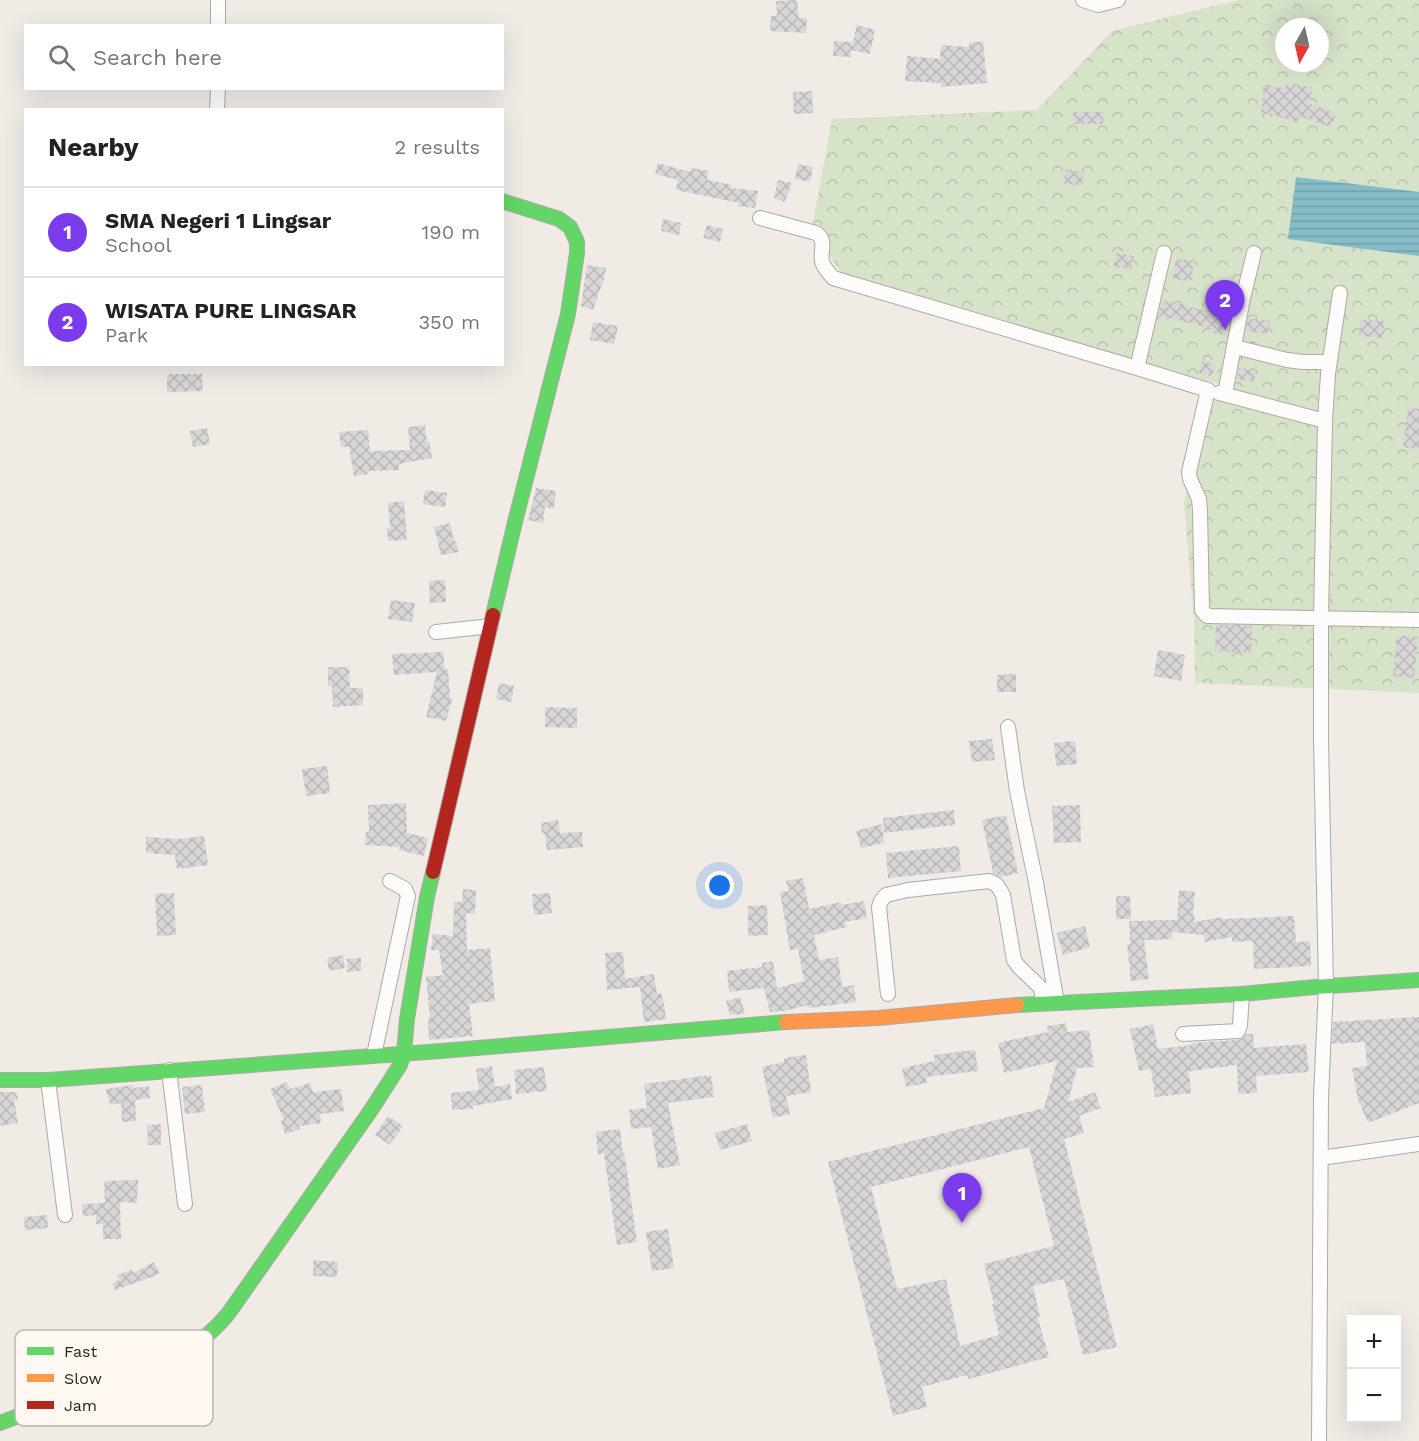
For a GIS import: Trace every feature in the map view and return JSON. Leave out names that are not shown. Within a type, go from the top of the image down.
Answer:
[{"type":"street","points":[[218,0],[218,24]]},
{"type":"street","points":[[1083,0],[1098,5],[1118,0]]},
{"type":"street","points":[[218,90],[218,108]]},
{"type":"street","points":[[213,1331],[241,1296],[371,1110],[404,1053],[407,1019],[427,897],[515,522],[568,314],[577,253],[577,242],[570,227],[559,219],[504,202]]},
{"type":"street","points":[[760,218],[820,236],[823,264],[833,278],[1208,390],[1325,421]]},
{"type":"street","points":[[1137,368],[1164,253]]},
{"type":"street","points":[[1225,394],[1254,253]]},
{"type":"street","points":[[1319,1441],[1321,1096],[1326,986],[1320,618],[1325,421],[1330,362],[1340,293]]},
{"type":"street","points":[[1234,347],[1303,363],[1330,362]]},
{"type":"street","points":[[1208,390],[1190,472],[1190,479],[1199,499],[1202,610],[1207,616],[1419,620]]},
{"type":"street","points":[[436,632],[491,626]]},
{"type":"street","points":[[1008,727],[1017,791],[1057,1003]]},
{"type":"street","points":[[374,1055],[408,896],[405,889],[390,881]]},
{"type":"street","points":[[888,994],[880,901],[886,895],[908,890],[989,881],[997,885],[1003,895],[1014,960],[1041,988],[1042,1003]]},
{"type":"street","points":[[0,1080],[48,1080],[441,1051],[804,1021],[878,1018],[1042,1003],[1242,994],[1419,980]]},
{"type":"street","points":[[1183,1034],[1238,1031],[1242,994]]},
{"type":"street","points":[[169,1070],[185,1204]]},
{"type":"street","points":[[48,1080],[65,1215]]},
{"type":"street","points":[[1321,1158],[1419,1144]]},
{"type":"street","points":[[0,1424],[15,1418]]},
{"type":"green space","points":[[1239,0],[1419,0],[1419,693],[1195,683],[1194,621],[1184,502],[1218,384],[843,276],[812,228],[832,119],[1037,110],[1112,31]]},
{"type":"water","points":[[1296,177],[1419,192],[1419,256],[1288,239]]},
{"type":"building","points":[[797,0],[799,18],[807,18],[806,33],[770,31],[771,16],[777,16],[776,1]]},
{"type":"building","points":[[857,25],[875,30],[870,54],[851,50]]},
{"type":"building","points":[[834,41],[852,42],[851,57],[833,56]]},
{"type":"building","points":[[983,41],[987,83],[941,87],[941,83],[905,81],[907,56],[940,59],[941,45],[969,47],[969,43]]},
{"type":"building","points":[[1286,83],[1312,87],[1310,104],[1336,113],[1331,127],[1299,116],[1297,123],[1261,113],[1264,86],[1285,88]]},
{"type":"building","points":[[812,91],[813,113],[794,114],[793,92]]},
{"type":"building","points":[[1073,112],[1104,112],[1103,124],[1073,124]]},
{"type":"building","points":[[658,163],[690,172],[691,168],[709,171],[707,180],[732,185],[731,188],[758,191],[755,208],[738,206],[739,203],[676,190],[678,180],[655,174]]},
{"type":"building","points":[[798,164],[813,167],[810,182],[795,179]]},
{"type":"building","points":[[1066,169],[1084,172],[1082,186],[1063,183]]},
{"type":"building","points":[[778,180],[792,183],[785,202],[774,198]]},
{"type":"building","points":[[663,219],[681,223],[679,235],[661,231]]},
{"type":"building","points":[[707,225],[723,229],[720,242],[703,238]]},
{"type":"building","points":[[1116,253],[1134,256],[1131,270],[1114,266]]},
{"type":"building","points":[[1176,259],[1194,261],[1191,282],[1173,278]]},
{"type":"building","points":[[587,265],[606,268],[603,284],[593,310],[581,306]]},
{"type":"building","points":[[1165,300],[1207,311],[1206,315],[1225,319],[1222,335],[1209,332],[1210,328],[1158,316],[1162,302]]},
{"type":"building","points":[[1248,318],[1270,321],[1268,334],[1246,331]]},
{"type":"building","points":[[1361,320],[1384,321],[1383,338],[1359,336]]},
{"type":"building","points":[[593,322],[618,326],[614,344],[590,340]]},
{"type":"building","points":[[1202,361],[1215,364],[1212,376],[1199,373]]},
{"type":"building","points":[[1239,368],[1256,371],[1254,382],[1237,379]]},
{"type":"building","points":[[167,374],[202,374],[203,391],[167,392]]},
{"type":"building","points":[[1408,408],[1419,409],[1419,449],[1403,447]]},
{"type":"building","points":[[425,425],[432,458],[399,464],[399,470],[367,471],[368,474],[354,476],[349,447],[341,447],[339,432],[368,430],[370,451],[410,450],[408,427]]},
{"type":"building","points":[[207,428],[210,444],[193,447],[190,431]]},
{"type":"building","points":[[536,488],[556,491],[554,508],[545,507],[543,523],[528,520]]},
{"type":"building","points":[[425,490],[447,493],[445,507],[423,504]]},
{"type":"building","points":[[404,501],[407,540],[388,541],[387,528],[390,528],[388,503]]},
{"type":"building","points":[[450,523],[459,552],[441,555],[434,527]]},
{"type":"building","points":[[445,580],[446,602],[430,603],[429,581]]},
{"type":"building","points":[[391,600],[415,603],[412,622],[388,619]]},
{"type":"building","points":[[1216,625],[1252,626],[1251,653],[1215,651]]},
{"type":"building","points":[[1397,635],[1418,637],[1414,678],[1393,676]]},
{"type":"building","points":[[1158,650],[1185,655],[1181,681],[1154,676]]},
{"type":"building","points":[[443,652],[452,699],[446,721],[426,717],[437,672],[394,675],[392,654]]},
{"type":"building","points":[[328,667],[349,667],[350,688],[363,688],[363,705],[333,707],[332,686],[328,686]]},
{"type":"building","points":[[1016,674],[1016,692],[997,692],[997,675]]},
{"type":"building","points":[[499,683],[514,686],[511,702],[496,699]]},
{"type":"building","points":[[545,707],[577,708],[577,728],[545,727]]},
{"type":"building","points":[[992,739],[995,760],[972,762],[969,741]]},
{"type":"building","points":[[1075,741],[1077,764],[1056,766],[1054,743]]},
{"type":"building","points":[[327,766],[330,793],[306,796],[302,769]]},
{"type":"building","points":[[406,803],[407,833],[428,838],[424,856],[399,850],[400,847],[365,845],[366,832],[369,832],[368,805]]},
{"type":"building","points":[[1080,805],[1081,842],[1054,843],[1052,806]]},
{"type":"building","points":[[954,810],[955,825],[884,833],[883,818]]},
{"type":"building","points":[[1006,815],[1018,873],[1001,877],[993,873],[982,820]]},
{"type":"building","points":[[558,820],[560,833],[582,832],[583,847],[547,850],[541,823]]},
{"type":"building","points":[[882,824],[884,843],[861,848],[856,831]]},
{"type":"building","points":[[204,836],[208,865],[177,869],[175,855],[146,853],[146,837],[179,839]]},
{"type":"building","points":[[959,846],[961,871],[888,878],[886,853]]},
{"type":"building","points":[[803,878],[809,909],[841,902],[842,905],[864,901],[867,918],[845,922],[847,927],[814,935],[819,960],[838,957],[842,987],[854,985],[856,1002],[809,1008],[808,1005],[770,1012],[764,988],[729,992],[727,971],[762,967],[762,963],[773,961],[777,988],[804,981],[798,949],[790,950],[780,892],[789,891],[786,881]]},
{"type":"building","points":[[463,889],[476,890],[475,914],[466,913],[467,950],[490,948],[495,1001],[469,1004],[473,1036],[429,1040],[428,1018],[430,1018],[426,977],[443,975],[439,950],[431,950],[433,934],[453,936],[454,902],[462,902]]},
{"type":"building","points":[[1179,890],[1195,892],[1194,922],[1222,917],[1223,919],[1294,916],[1296,942],[1310,941],[1311,966],[1254,969],[1253,941],[1232,942],[1232,937],[1205,942],[1204,935],[1172,932],[1172,939],[1144,940],[1149,979],[1131,981],[1127,944],[1130,944],[1129,921],[1177,920]]},
{"type":"building","points":[[174,893],[176,935],[157,936],[155,894]]},
{"type":"building","points":[[550,893],[552,913],[534,915],[532,894]]},
{"type":"building","points":[[1116,896],[1130,896],[1131,919],[1116,919]]},
{"type":"building","points":[[767,905],[768,935],[748,936],[748,906]]},
{"type":"building","points":[[1085,926],[1090,947],[1063,955],[1057,933]]},
{"type":"building","points":[[623,952],[625,979],[654,974],[657,994],[661,993],[666,1019],[644,1022],[640,987],[607,990],[605,953]]},
{"type":"building","points":[[343,955],[345,968],[329,971],[327,958]]},
{"type":"building","points":[[361,958],[361,971],[347,972],[347,959]]},
{"type":"building","points":[[740,997],[745,1014],[730,1015],[726,1001]]},
{"type":"building","points":[[1419,1017],[1419,1103],[1368,1123],[1358,1099],[1352,1068],[1367,1066],[1365,1042],[1332,1044],[1333,1022]]},
{"type":"building","points":[[1066,1023],[1067,1032],[1089,1030],[1094,1067],[1077,1068],[1068,1102],[1095,1092],[1101,1108],[1079,1116],[1084,1133],[1064,1139],[1117,1347],[1083,1355],[1064,1279],[1033,1286],[1040,1317],[1038,1318],[1049,1357],[969,1379],[967,1375],[922,1387],[927,1407],[893,1416],[828,1162],[1044,1108],[1057,1061],[1004,1073],[998,1043],[1048,1032],[1047,1026]],"holes":[[[1029,1147],[1054,1246],[984,1264],[999,1335],[960,1346],[946,1279],[897,1289],[871,1187]]]},
{"type":"building","points":[[1153,1024],[1158,1049],[1191,1045],[1191,1043],[1238,1040],[1246,1034],[1253,1034],[1254,1048],[1306,1044],[1309,1072],[1256,1076],[1257,1093],[1238,1094],[1237,1065],[1191,1071],[1189,1072],[1191,1093],[1155,1097],[1151,1069],[1139,1071],[1130,1029]]},
{"type":"building","points":[[975,1050],[978,1071],[926,1077],[927,1083],[906,1087],[902,1068],[935,1061],[934,1055]]},
{"type":"building","points":[[806,1055],[811,1092],[786,1096],[790,1114],[773,1118],[762,1067],[784,1062],[784,1058]]},
{"type":"building","points":[[492,1066],[495,1087],[510,1084],[512,1099],[473,1106],[473,1109],[452,1110],[451,1093],[479,1090],[476,1069]]},
{"type":"building","points":[[544,1067],[547,1091],[516,1094],[514,1070]]},
{"type":"building","points":[[711,1075],[714,1097],[668,1103],[680,1165],[658,1169],[651,1127],[631,1129],[629,1110],[647,1108],[644,1084]]},
{"type":"building","points":[[287,1082],[290,1089],[310,1083],[313,1092],[341,1089],[344,1111],[320,1114],[321,1123],[299,1126],[300,1129],[285,1134],[281,1121],[284,1120],[270,1089]]},
{"type":"building","points":[[133,1085],[134,1088],[149,1086],[150,1098],[135,1100],[136,1121],[122,1122],[121,1103],[110,1105],[106,1089]]},
{"type":"building","points":[[202,1085],[205,1112],[185,1114],[182,1087]]},
{"type":"building","points":[[0,1092],[16,1092],[18,1099],[14,1100],[18,1123],[0,1126]]},
{"type":"building","points":[[388,1116],[403,1126],[390,1145],[375,1135]]},
{"type":"building","points":[[161,1124],[161,1145],[148,1145],[147,1125]]},
{"type":"building","points":[[747,1124],[752,1141],[720,1150],[715,1133]]},
{"type":"building","points":[[620,1129],[637,1242],[617,1245],[604,1153],[598,1154],[596,1132]]},
{"type":"building","points":[[138,1180],[137,1203],[120,1202],[121,1239],[103,1239],[103,1224],[96,1224],[96,1215],[83,1216],[82,1204],[105,1203],[104,1181]]},
{"type":"building","points":[[47,1215],[48,1228],[25,1230],[24,1217]]},
{"type":"building","points":[[668,1229],[674,1268],[652,1271],[646,1232]]},
{"type":"building","points":[[313,1260],[338,1262],[337,1277],[313,1276]]},
{"type":"building","points":[[154,1262],[160,1273],[115,1290],[112,1284],[119,1280],[117,1275],[132,1270],[133,1273]]},
{"type":"traffic: fast","points":[[493,615],[568,314],[577,253],[577,242],[570,227],[559,219],[504,202]]},
{"type":"traffic: fast","points":[[212,1330],[228,1314],[400,1065],[404,1053],[407,1019],[433,872]]},
{"type":"traffic: fast","points":[[1017,1005],[1242,994],[1419,980]]},
{"type":"traffic: fast","points":[[0,1080],[48,1080],[441,1051],[786,1022]]},
{"type":"traffic: fast","points":[[0,1423],[15,1417]]},
{"type":"traffic: slow","points":[[786,1022],[878,1018],[1017,1005]]},
{"type":"traffic: jam","points":[[433,872],[493,615]]},
{"type":"place","name":"WISATA PURE LINGSAR","points":[[1225,330]]},
{"type":"place","name":"SMA Negeri 1 Lingsar","points":[[962,1223]]}]
